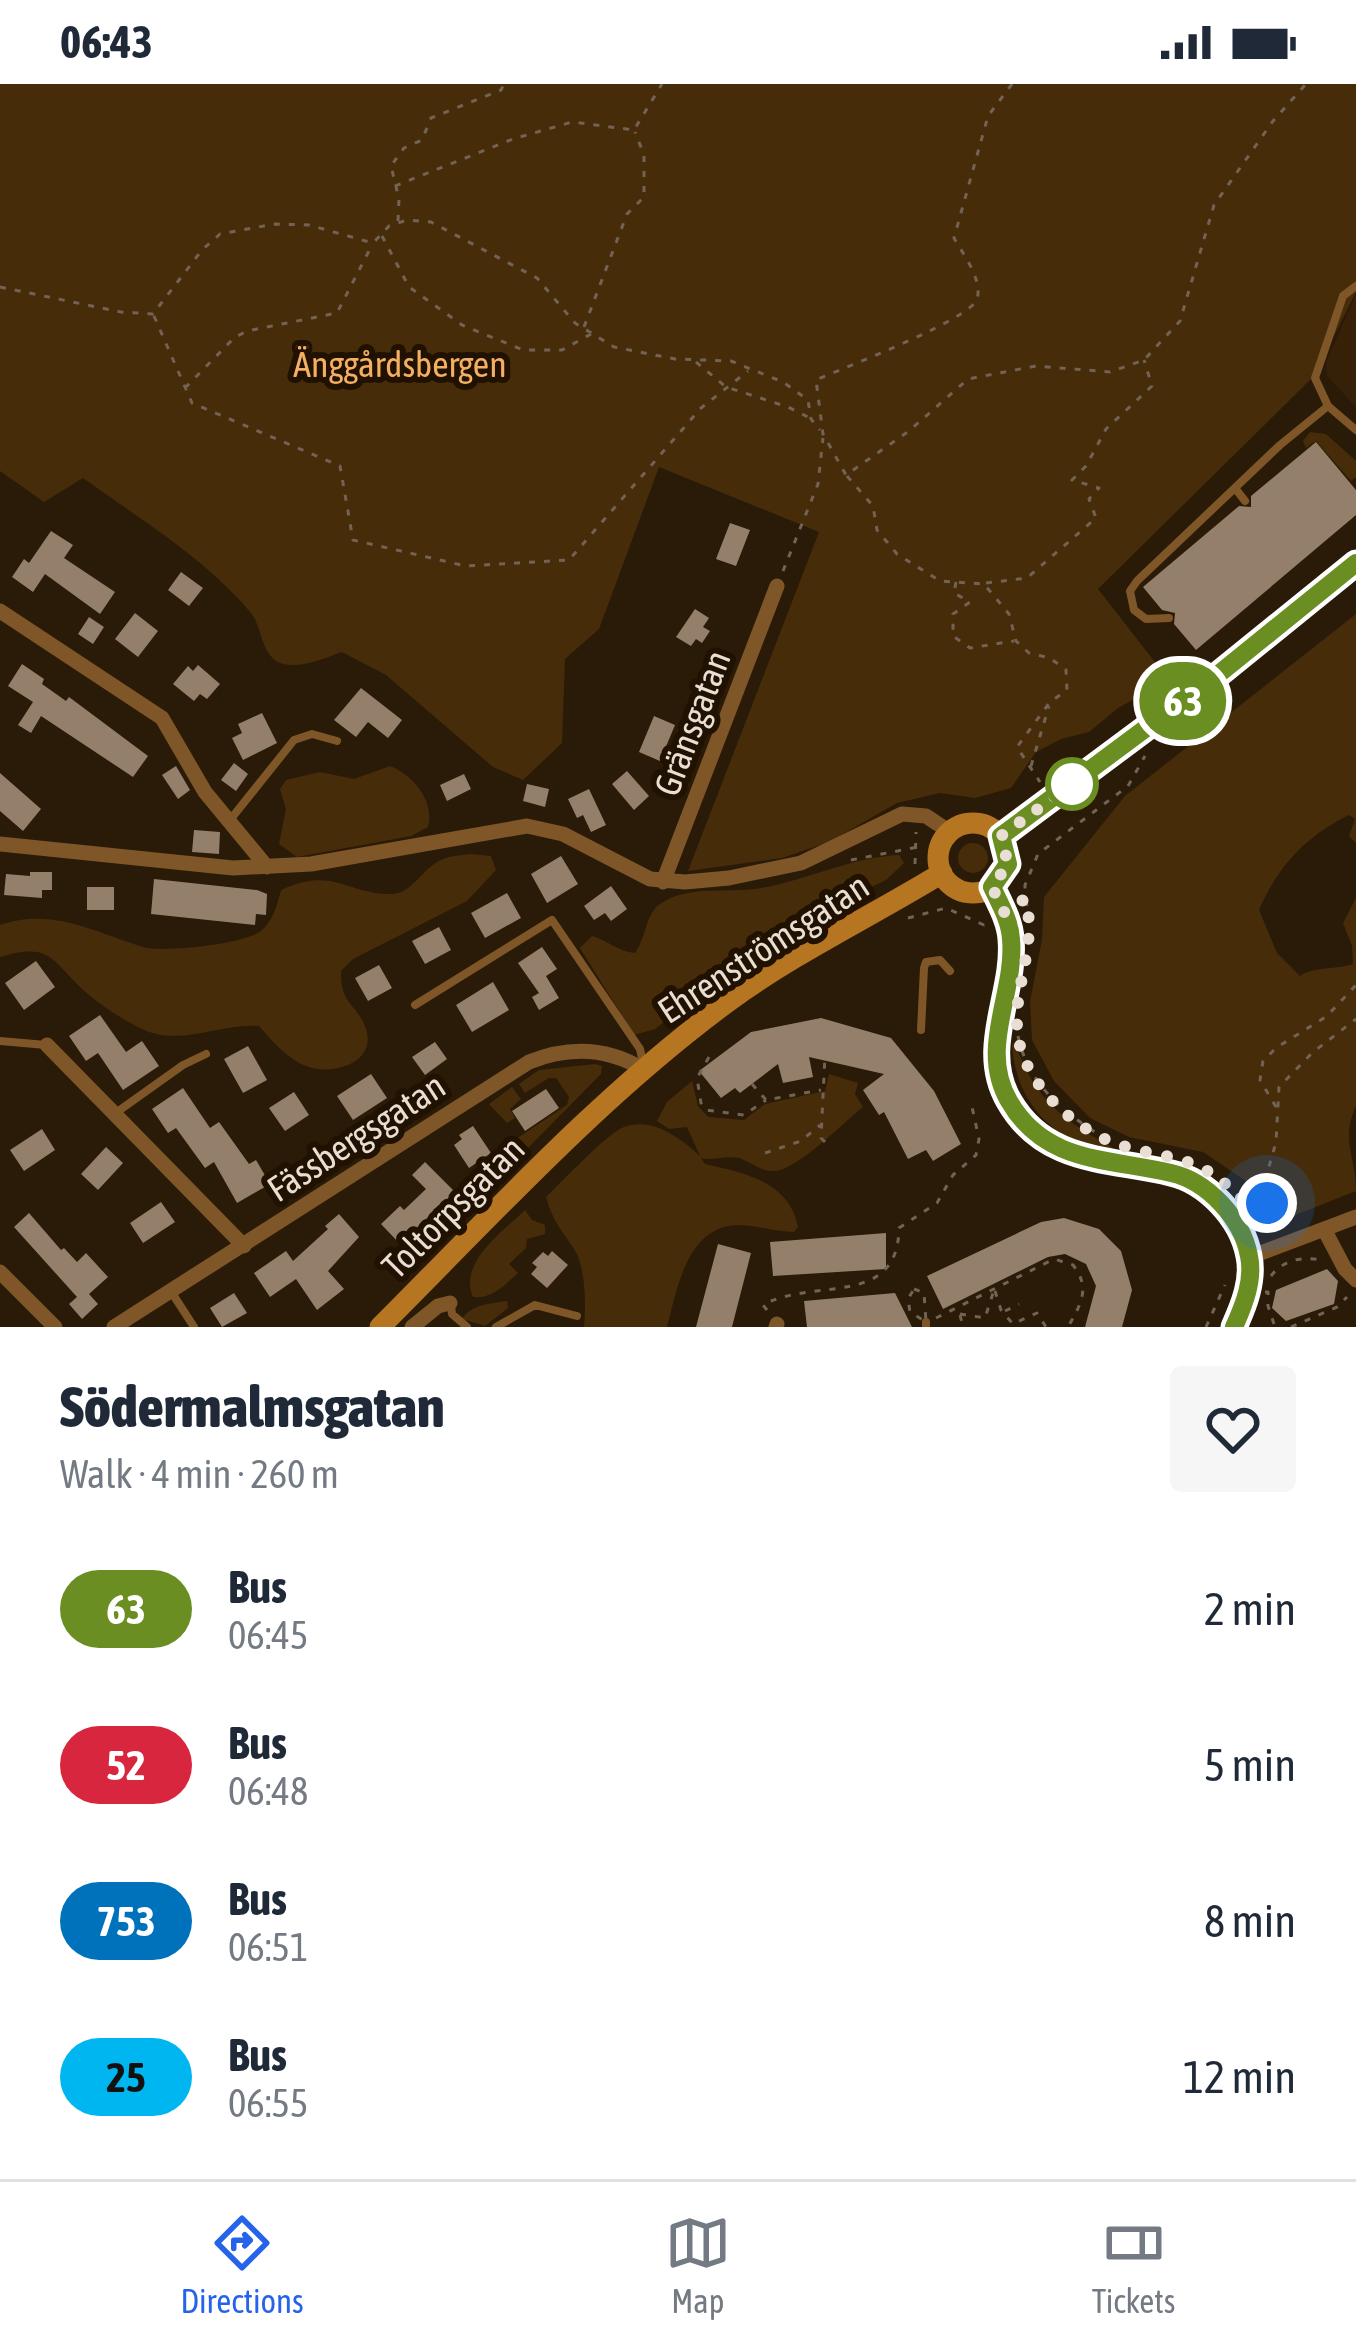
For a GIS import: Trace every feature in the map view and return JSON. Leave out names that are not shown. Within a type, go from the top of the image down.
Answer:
[{"type":"street","points":[[1001,836],[1220,673],[1356,563]]},
{"type":"street","name":"Gränsgatan","points":[[663,882],[777,586]]},
{"type":"street","points":[[0,611],[162,718],[206,792],[267,867]]},
{"type":"street","points":[[0,844],[233,868],[267,867],[365,856],[527,826],[563,834],[663,882],[729,878],[801,863],[902,814],[926,816],[950,832]]},
{"type":"street","points":[[976,823],[1001,836],[1008,864],[992,887],[964,892],[942,873],[939,848],[950,832],[976,823]]},
{"type":"street","name":"Ehrenströmsgatan","points":[[572,1134],[733,998],[942,873]]},
{"type":"street","points":[[992,887],[1011,934],[997,1062],[1011,1106],[1044,1141],[1066,1152],[1173,1173],[1213,1195],[1234,1222],[1250,1257],[1258,1291],[1234,1327]]},
{"type":"street","points":[[47,1045],[244,1246]]},
{"type":"street","name":"Fässbergsgatan","points":[[114,1327],[519,1067],[541,1057],[607,1052],[644,1070]]},
{"type":"street","name":"Toltorpsgatan","points":[[380,1327],[572,1134]]},
{"type":"street","points":[[1250,1257],[1356,1217]]},
{"type":"street","points":[[1325,1231],[1352,1288]]},
{"type":"street","points":[[0,1272],[55,1327]]},
{"type":"street","name":"Toltorpsgatan","points":[[412,1327],[438,1306],[451,1303]]},
{"type":"lane","points":[[1356,286],[1343,296],[1315,378],[1328,406],[1356,430]]},
{"type":"lane","points":[[1169,618],[1139,615],[1131,604],[1130,591],[1328,406]]},
{"type":"lane","points":[[1235,488],[1245,501]]},
{"type":"lane","points":[[230,820],[294,740],[312,734],[337,741]]},
{"type":"lane","points":[[415,1005],[553,920],[640,1049],[644,1070]]},
{"type":"lane","points":[[921,1030],[926,962],[940,960],[950,971]]},
{"type":"lane","points":[[0,1041],[47,1045]]},
{"type":"lane","points":[[113,1115],[206,1054]]},
{"type":"lane","points":[[171,1292],[194,1327]]},
{"type":"lane","points":[[451,1303],[452,1314],[467,1327]]},
{"type":"lane","points":[[496,1327],[535,1305],[577,1316]]},
{"type":"path","points":[[398,223],[391,166],[404,148],[422,140],[431,118],[501,90],[503,84]]},
{"type":"path","points":[[634,130],[662,84]]},
{"type":"path","points":[[777,586],[818,484],[824,434],[816,380],[945,324],[970,310],[976,301],[975,276],[954,238],[988,116],[1012,84]]},
{"type":"path","points":[[846,475],[909,431],[968,379],[1036,366],[1110,372],[1144,360],[1180,321],[1214,206],[1306,84]]},
{"type":"path","points":[[395,186],[513,139],[572,122],[634,130]]},
{"type":"path","points":[[584,328],[627,214],[644,197],[644,154],[634,130]]},
{"type":"path","points":[[185,388],[234,338],[248,331],[337,313],[381,235],[398,223],[431,222],[537,278],[584,328],[614,346],[694,360],[731,361],[751,368],[808,400],[812,419]]},
{"type":"path","points":[[153,314],[220,234],[275,224],[309,225],[373,243]]},
{"type":"path","points":[[381,235],[409,287],[462,325],[524,350],[562,350],[592,333]]},
{"type":"path","points":[[0,287],[153,314]]},
{"type":"path","points":[[153,314],[192,404],[340,466],[353,541],[466,566],[569,560],[701,408],[751,368]]},
{"type":"path","points":[[694,360],[726,387],[812,419],[846,475],[873,506],[877,530],[896,554],[940,581],[984,584],[1027,578],[1096,518],[1089,499],[1099,488],[1072,480],[1106,429],[1152,386],[1144,360]]},
{"type":"path","points":[[956,582],[954,593],[970,602],[953,614],[953,636],[970,648],[1016,640]]},
{"type":"path","points":[[984,584],[1009,614],[1016,640],[1030,653],[1050,658],[1066,670],[1067,690],[1050,703],[1017,747],[1040,782]]},
{"type":"path","points":[[1031,768],[1050,703]]},
{"type":"path","points":[[1030,930],[1025,885],[1038,854],[1135,778],[1152,747]]},
{"type":"path","points":[[1109,782],[1119,793]]},
{"type":"path","points":[[846,860],[918,847]]},
{"type":"path","points":[[893,926],[936,908],[961,913],[984,925],[1025,899]]},
{"type":"path","points":[[1277,1109],[1260,1080],[1263,1061],[1327,1016],[1356,985]]},
{"type":"path","points":[[1266,1224],[1270,1212],[1263,1188],[1276,1142],[1279,1088],[1312,1053],[1356,1018]]},
{"type":"path","points":[[1017,1028],[1027,1066],[1042,1088],[1070,1116],[1109,1141]]},
{"type":"path","points":[[825,1055],[820,1138],[825,1142]]},
{"type":"path","points":[[710,1057],[697,1078],[706,1110],[744,1115],[766,1100],[823,1090]]},
{"type":"path","points":[[752,1084],[766,1100]]},
{"type":"path","points":[[777,1325],[763,1305],[778,1297],[847,1289],[888,1271],[899,1249],[899,1228],[937,1203],[953,1174],[976,1155],[979,1139],[972,1108]]},
{"type":"path","points":[[765,1153],[800,1141],[821,1124]]},
{"type":"path","points":[[1244,1202],[1266,1224],[1277,1249]]},
{"type":"path","points":[[1206,1327],[1225,1284],[1265,1291],[1275,1270],[1300,1258],[1329,1266]]},
{"type":"path","points":[[926,1324],[1047,1261],[1064,1261],[1078,1271],[1084,1291],[1068,1327]]},
{"type":"path","points":[[959,1310],[985,1318],[994,1288]]},
{"type":"path","points":[[994,1288],[1013,1324],[1037,1313],[1046,1327]]},
{"type":"path","points":[[1291,1327],[1337,1306],[1352,1288]]},
{"type":"path","points":[[914,1289],[924,1293],[926,1324],[910,1312],[908,1299],[914,1289]]},
{"type":"path","points":[[1258,1291],[1275,1327]]},
{"type":"path","points":[[1003,1312],[1019,1304]]},
{"type":"path","points":[[959,1310],[963,1327]]},
{"type":"shaded area","points":[[1356,294],[1356,407],[1327,376],[1326,363]]},
{"type":"green space","name":"Änggårdsbergen","points":[[0,84],[1356,84],[1356,292],[1314,376],[1098,589],[1169,680],[1118,708],[1089,732],[1036,752],[1011,788],[975,798],[940,793],[897,803],[829,842],[782,858],[688,871],[819,532],[659,467],[599,629],[565,659],[562,743],[523,780],[493,767],[386,675],[342,652],[302,664],[278,662],[268,653],[251,613],[214,575],[83,478],[44,502],[0,471]]},
{"type":"green space","points":[[1310,432],[1326,434],[1356,461],[1356,477],[1351,481],[1316,441],[1306,448],[1303,441]]},
{"type":"green space","points":[[1356,614],[1356,843],[1349,836],[1355,819],[1349,815],[1319,833],[1284,866],[1259,910],[1277,953],[1300,976],[1353,964],[1343,923],[1356,898],[1356,1106],[1349,1139],[1356,1191],[1275,1223],[1249,1183],[1203,1152],[1129,1137],[1090,1118],[1054,1081],[1032,1040],[1030,1002],[1044,897],[1125,796]]},
{"type":"green space","points":[[390,766],[420,790],[428,808],[428,827],[411,836],[297,857],[279,844],[286,809],[280,789],[286,780],[320,772],[354,779]]},
{"type":"green space","points":[[973,843],[984,847],[988,858],[984,869],[973,873],[962,869],[958,858],[962,847]]},
{"type":"green space","points":[[471,854],[491,856],[496,870],[467,901],[353,959],[341,971],[343,991],[362,1020],[368,1041],[359,1058],[340,1067],[319,1069],[301,1064],[259,1026],[155,1034],[100,1004],[47,955],[29,952],[0,957],[0,925],[19,920],[55,920],[153,949],[239,940],[261,931],[272,918],[281,890],[299,883],[327,881],[375,893],[398,893],[436,863]]},
{"type":"green space","points":[[899,855],[904,863],[886,880],[842,901],[724,975],[655,1029],[634,1035],[580,948],[592,936],[635,953],[655,908],[684,894],[761,888]]},
{"type":"green space","points":[[1012,1042],[1043,1096],[1063,1116],[1121,1152],[1078,1142],[1044,1119],[1021,1085]]},
{"type":"green space","points":[[602,1066],[601,1074],[524,1152],[513,1141],[567,1105],[569,1097],[556,1078],[525,1093],[519,1084],[539,1070]]},
{"type":"green space","points":[[829,1074],[858,1083],[855,1094],[863,1107],[796,1162],[770,1171],[739,1158],[701,1158],[705,1164],[775,1189],[793,1211],[798,1227],[794,1232],[737,1225],[706,1236],[687,1262],[667,1327],[584,1327],[581,1266],[546,1197],[616,1131],[635,1124],[675,1136],[700,1156],[687,1127],[669,1129],[657,1121],[667,1102],[692,1081],[698,1106],[708,1117],[744,1120],[765,1104],[825,1091]]},
{"type":"green space","points":[[512,1087],[521,1099],[510,1109],[515,1118],[507,1123],[489,1104]]},
{"type":"green space","points":[[525,1210],[532,1220],[545,1225],[545,1234],[527,1239],[526,1248],[509,1264],[518,1273],[508,1282],[492,1293],[473,1297],[470,1284],[477,1260]]},
{"type":"green space","points":[[507,1301],[508,1308],[485,1326],[462,1319],[476,1308]]},
{"type":"building","points":[[1316,442],[1356,490],[1356,515],[1196,650],[1174,624],[1175,613],[1162,610],[1143,587],[1239,506],[1251,507],[1251,496]]},
{"type":"building","points":[[730,523],[750,530],[736,566],[716,559]]},
{"type":"building","points":[[51,531],[73,545],[64,558],[115,592],[100,614],[45,574],[33,592],[12,577],[24,559],[29,563]]},
{"type":"building","points":[[181,572],[203,588],[189,606],[168,590]]},
{"type":"building","points":[[695,609],[709,618],[703,627],[710,631],[702,643],[696,639],[691,646],[676,637]]},
{"type":"building","points":[[135,613],[158,631],[138,657],[115,639]]},
{"type":"building","points":[[89,617],[104,627],[93,644],[78,634]]},
{"type":"building","points":[[22,664],[44,679],[42,684],[66,701],[69,697],[148,756],[133,777],[41,716],[31,733],[18,725],[33,702],[8,686]]},
{"type":"building","points":[[198,665],[220,684],[207,699],[200,694],[194,701],[173,684],[188,666],[193,671]]},
{"type":"building","points":[[361,688],[402,720],[388,738],[368,722],[356,737],[334,720]]},
{"type":"building","points":[[262,713],[277,743],[243,760],[232,738],[242,733],[238,724]]},
{"type":"building","points":[[654,716],[675,725],[660,761],[639,752]]},
{"type":"building","points":[[234,763],[248,774],[236,791],[221,780]]},
{"type":"building","points":[[176,766],[190,790],[178,799],[162,775]]},
{"type":"building","points":[[627,771],[649,796],[634,810],[612,784]]},
{"type":"building","points":[[0,773],[41,809],[23,831],[0,811]]},
{"type":"building","points":[[464,774],[471,789],[447,801],[440,785]]},
{"type":"building","points":[[527,784],[549,789],[545,807],[523,801]]},
{"type":"building","points":[[589,789],[606,825],[591,832],[568,799]]},
{"type":"building","points":[[194,830],[220,832],[219,854],[192,852]]},
{"type":"building","points":[[561,856],[578,884],[547,903],[531,874]]},
{"type":"building","points":[[30,872],[52,872],[52,890],[42,890],[42,898],[4,895],[6,874],[30,876]]},
{"type":"building","points":[[154,879],[257,890],[267,894],[266,915],[256,914],[255,925],[151,914]]},
{"type":"building","points":[[611,886],[627,909],[611,921],[605,913],[594,920],[584,906]]},
{"type":"building","points":[[87,887],[114,887],[114,910],[87,910]]},
{"type":"building","points":[[507,893],[521,918],[485,938],[471,913]]},
{"type":"building","points":[[439,927],[451,950],[425,964],[412,941]]},
{"type":"building","points":[[542,947],[557,969],[546,976],[559,998],[539,1010],[532,997],[539,993],[518,963]]},
{"type":"building","points":[[36,961],[55,987],[24,1010],[5,983]]},
{"type":"building","points":[[379,965],[392,988],[368,1001],[355,978]]},
{"type":"building","points":[[493,982],[509,1010],[472,1032],[456,1005]]},
{"type":"building","points":[[100,1015],[126,1052],[142,1041],[159,1066],[123,1090],[98,1053],[86,1061],[69,1036]]},
{"type":"building","points":[[821,1018],[891,1038],[934,1091],[961,1144],[933,1161],[926,1150],[908,1159],[884,1112],[879,1115],[863,1090],[884,1074],[809,1057],[813,1077],[783,1083],[778,1064],[740,1093],[735,1088],[721,1098],[699,1071],[751,1032]]},
{"type":"building","points":[[435,1042],[447,1059],[425,1075],[412,1057]]},
{"type":"building","points":[[248,1046],[267,1080],[243,1093],[224,1059]]},
{"type":"building","points":[[371,1074],[387,1098],[353,1120],[337,1096]]},
{"type":"building","points":[[183,1088],[210,1128],[219,1122],[249,1164],[256,1160],[270,1184],[237,1203],[214,1162],[205,1168],[176,1128],[168,1133],[152,1109]]},
{"type":"building","points":[[546,1089],[559,1108],[525,1131],[512,1111]]},
{"type":"building","points":[[294,1092],[309,1115],[285,1131],[269,1108]]},
{"type":"building","points":[[473,1126],[491,1153],[469,1168],[454,1145]]},
{"type":"building","points":[[42,1129],[55,1150],[24,1171],[10,1150]]},
{"type":"building","points":[[106,1147],[123,1163],[98,1190],[81,1174]]},
{"type":"building","points":[[425,1162],[455,1192],[400,1244],[381,1224],[426,1189],[412,1175]]},
{"type":"building","points":[[161,1202],[175,1222],[143,1243],[130,1223]]},
{"type":"building","points":[[29,1213],[61,1250],[77,1262],[86,1253],[108,1277],[89,1294],[98,1304],[82,1319],[69,1304],[77,1297],[14,1227]]},
{"type":"building","points":[[339,1214],[359,1237],[328,1271],[344,1289],[317,1310],[296,1279],[270,1297],[254,1273],[286,1251],[293,1261]]},
{"type":"building","points":[[1064,1218],[1099,1229],[1121,1251],[1132,1290],[1122,1327],[1085,1327],[1096,1286],[1086,1264],[1065,1254],[1048,1257],[943,1309],[927,1276],[1041,1222]]},
{"type":"building","points":[[886,1233],[886,1269],[773,1276],[770,1242]]},
{"type":"building","points":[[718,1244],[751,1253],[732,1327],[696,1327]]},
{"type":"building","points":[[552,1251],[568,1265],[547,1288],[531,1274],[537,1267],[532,1263],[543,1252],[548,1256]]},
{"type":"building","points":[[1327,1269],[1338,1281],[1334,1304],[1286,1321],[1272,1308],[1276,1290]]},
{"type":"building","points":[[234,1293],[247,1313],[222,1327],[210,1308]]},
{"type":"building","points":[[895,1293],[912,1327],[807,1327],[804,1301]]},
{"type":"bus line","name":"63","points":[[1234,1327],[1247,1294],[1250,1257],[1234,1222],[1213,1195],[1173,1173],[1066,1152],[1044,1141],[1011,1106],[997,1062],[1011,934],[992,887],[1008,864],[1001,836],[1220,673],[1356,563]]},
{"type":"route","points":[[1072,784],[1001,836],[1008,864],[992,887],[1004,912],[1025,899],[1030,916],[1017,1006],[1020,1046],[1027,1066],[1070,1116],[1109,1141],[1183,1159],[1214,1174],[1266,1224],[1267,1203]]}]
